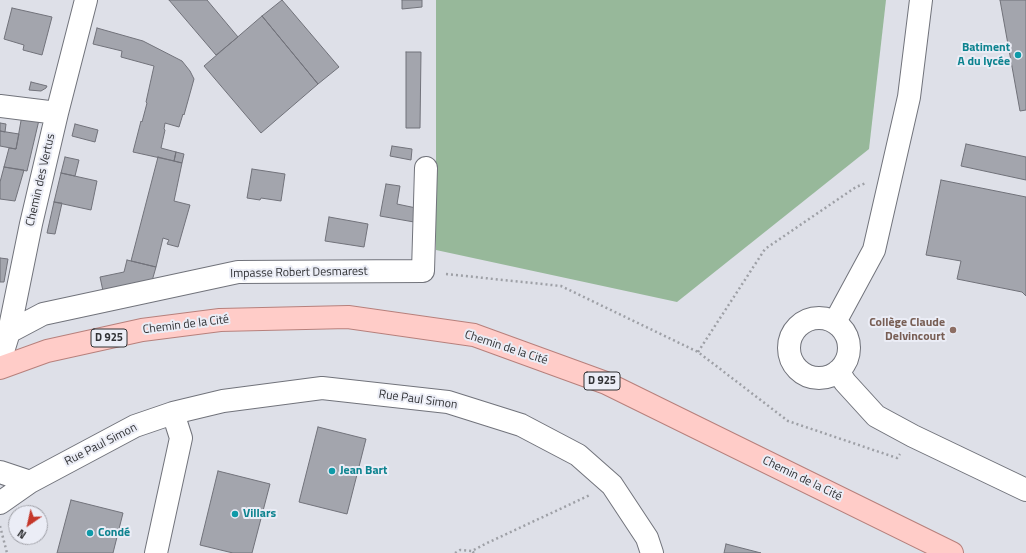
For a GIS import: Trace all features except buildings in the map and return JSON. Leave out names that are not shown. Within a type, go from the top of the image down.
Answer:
[{"type":"main road","name":"Chemin de la Cité","points":[[0,368],[47,351],[142,330],[220,320],[348,317],[474,335],[606,383],[952,553]]},
{"type":"street","name":"Chemin des Vertus","points":[[0,361],[9,332],[31,224],[57,113],[86,0]]},
{"type":"street","points":[[835,322],[874,250],[909,97],[921,0]]},
{"type":"street","points":[[0,106],[57,113]]},
{"type":"street","points":[[422,271],[426,168]]},
{"type":"street","name":"Impasse Robert Desmarest","points":[[9,332],[43,314],[238,272],[422,271]]},
{"type":"street","points":[[815,318],[825,318],[835,322],[842,328],[847,336],[848,355],[844,364],[838,371],[829,376],[809,376],[800,371],[793,364],[789,354],[791,335],[797,326],[805,320],[815,318]]},
{"type":"street","points":[[838,371],[845,382],[876,416],[913,436],[1026,490]]},
{"type":"street","name":"Rue Paul Simon","points":[[0,503],[30,482],[136,426],[173,413],[223,401],[322,388],[448,402],[521,425],[578,455],[612,485],[647,538],[652,553]]},
{"type":"street","points":[[156,553],[180,438],[173,413]]},
{"type":"street","points":[[0,472],[30,482]]},
{"type":"path","points":[[698,352],[765,249],[856,187],[891,174]]},
{"type":"path","points":[[422,271],[561,286],[698,352],[788,421],[897,458],[913,436]]},
{"type":"path","points":[[455,553],[460,550],[473,552],[612,485]]},
{"type":"path","points":[[0,526],[6,553]]},
{"type":"green space","points":[[436,0],[886,0],[869,149],[677,302],[436,250]]},
{"type":"place","name":"Batiment A du lycée","points":[[1018,55]]},
{"type":"place","name":"Collège Claude Delvincourt","points":[[953,330]]},
{"type":"place","name":"Jean Bart","points":[[332,471]]},
{"type":"place","name":"Villars","points":[[235,514]]},
{"type":"place","name":"Condé","points":[[90,533]]}]
